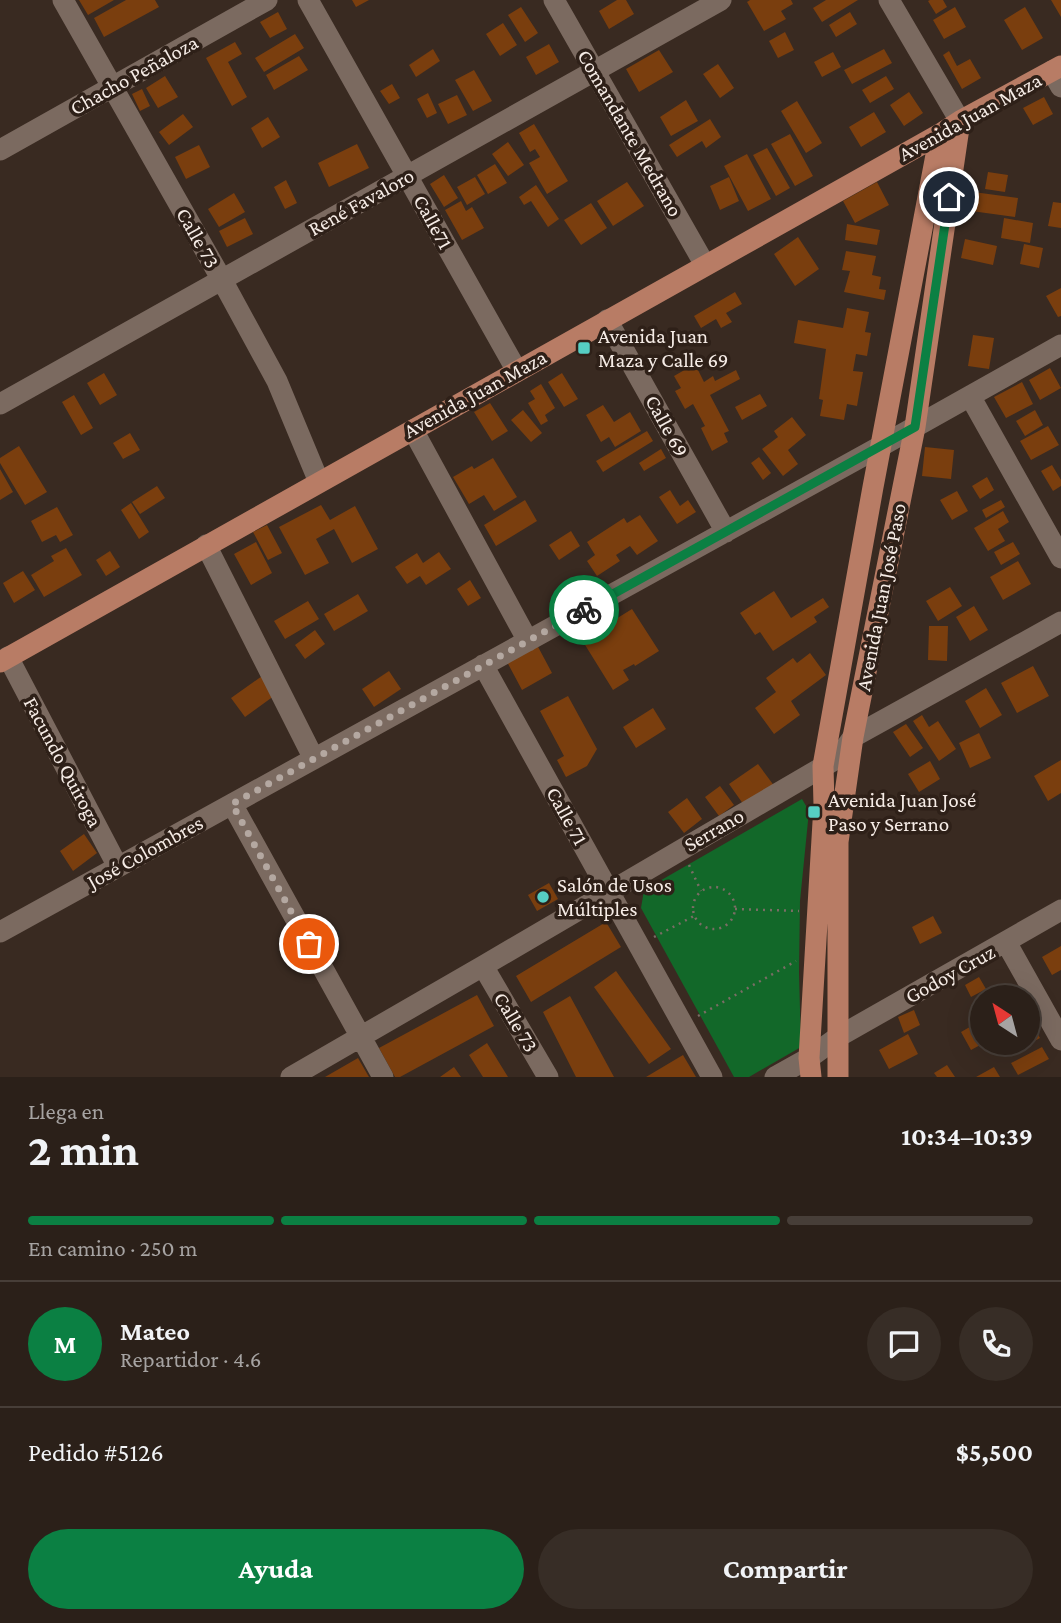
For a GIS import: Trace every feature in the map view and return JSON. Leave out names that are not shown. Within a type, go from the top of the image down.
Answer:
[{"type":"main road","name":"Avenida Juan Maza","points":[[4,659],[960,121],[1058,75]]},
{"type":"main road","name":"Avenida Juan José Paso","points":[[838,1077],[838,842],[853,737],[915,427],[960,121]]},
{"type":"main road","name":"Avenida Juan José Paso","points":[[810,1067],[824,805],[823,766],[940,134]]},
{"type":"street","name":"Calle 73","points":[[63,0],[277,381],[319,482]]},
{"type":"street","name":"Chacho Peñaloza","points":[[0,150],[267,0]]},
{"type":"street","name":"Calle71","points":[[308,0],[517,371]]},
{"type":"street","name":"Comandante Medrano","points":[[554,0],[705,265]]},
{"type":"street","name":"René Favaloro","points":[[0,404],[721,0]]},
{"type":"street","points":[[888,0],[960,121]]},
{"type":"street","name":"Calle 69","points":[[607,320],[726,532]]},
{"type":"street","name":"José Colombres","points":[[0,932],[1061,345]]},
{"type":"street","points":[[970,396],[1061,558]]},
{"type":"street","points":[[413,430],[528,641]]},
{"type":"street","points":[[206,545],[314,759]]},
{"type":"street","name":"Serrano","points":[[291,1077],[838,758],[853,737],[1061,622]]},
{"type":"street","name":"Facundo Quiroga","points":[[4,659],[118,867]]},
{"type":"street","name":"Calle 71","points":[[483,665],[712,1077]]},
{"type":"street","points":[[232,804],[383,1077]]},
{"type":"street","name":"Godoy Cruz","points":[[810,1067],[838,1037],[1061,910]]},
{"type":"street","points":[[1006,942],[1061,1040]]},
{"type":"street","name":"Calle 73","points":[[483,967],[548,1077]]},
{"type":"street","points":[[775,1077],[810,1067]]},
{"type":"path","points":[[681,849],[701,891]]},
{"type":"path","points":[[714,886],[727,891],[735,902],[735,909],[734,916],[724,927],[710,929],[704,927],[694,916],[693,902],[701,891],[714,886]]},
{"type":"path","points":[[735,909],[818,912]]},
{"type":"path","points":[[638,945],[694,916]]},
{"type":"path","points":[[683,1024],[816,949]]},
{"type":"green space","points":[[802,799],[809,811],[800,901],[801,1047],[749,1077],[734,1077],[641,908],[644,890]]},
{"type":"building","points":[[79,0],[114,0],[88,15]]},
{"type":"building","points":[[126,0],[155,0],[159,7],[104,37],[94,18]]},
{"type":"building","points":[[352,0],[369,0],[356,7]]},
{"type":"building","points":[[617,0],[626,0],[634,14],[609,29],[599,11]]},
{"type":"building","points":[[791,0],[793,4],[781,11],[786,19],[764,31],[747,2]]},
{"type":"building","points":[[826,0],[858,0],[822,22],[813,8]]},
{"type":"building","points":[[943,0],[947,7],[936,14],[928,1]]},
{"type":"building","points":[[1051,0],[1061,0],[1061,17]]},
{"type":"building","points":[[521,7],[538,33],[525,42],[508,15]]},
{"type":"building","points":[[955,7],[966,27],[944,39],[933,20]]},
{"type":"building","points":[[1025,7],[1043,38],[1022,50],[1004,20]]},
{"type":"building","points":[[278,12],[287,29],[270,38],[260,22]]},
{"type":"building","points":[[850,12],[857,24],[836,37],[829,25]]},
{"type":"building","points":[[503,23],[517,45],[500,56],[486,34]]},
{"type":"building","points":[[785,32],[794,50],[778,58],[769,41]]},
{"type":"building","points":[[295,34],[304,48],[264,72],[255,58]]},
{"type":"building","points":[[235,42],[242,54],[228,62],[247,97],[232,106],[206,58]]},
{"type":"building","points":[[549,44],[559,62],[536,75],[526,57]]},
{"type":"building","points":[[433,49],[440,61],[416,77],[409,65]]},
{"type":"building","points":[[884,49],[892,63],[852,84],[844,70]]},
{"type":"building","points":[[659,50],[673,72],[639,92],[626,69]]},
{"type":"building","points":[[949,51],[957,66],[970,59],[981,78],[962,89],[943,55]]},
{"type":"building","points":[[833,52],[841,67],[822,77],[814,62]]},
{"type":"building","points":[[299,56],[308,70],[274,90],[266,75]]},
{"type":"building","points":[[718,64],[734,88],[720,98],[703,74]]},
{"type":"building","points":[[474,70],[492,101],[473,111],[455,80]]},
{"type":"building","points":[[165,76],[178,97],[158,108],[146,88]]},
{"type":"building","points":[[886,76],[894,89],[870,103],[862,90]]},
{"type":"building","points":[[392,84],[400,98],[389,104],[380,91]]},
{"type":"building","points":[[142,89],[150,106],[140,111],[132,94]]},
{"type":"building","points":[[909,92],[923,113],[904,126],[890,105]]},
{"type":"building","points":[[428,93],[437,113],[427,118],[417,99]]},
{"type":"building","points":[[457,95],[467,115],[448,124],[438,104]]},
{"type":"building","points":[[1044,97],[1053,114],[1033,125],[1023,108]]},
{"type":"building","points":[[686,100],[698,121],[671,136],[660,117]]},
{"type":"building","points":[[797,101],[822,143],[806,153],[781,111]]},
{"type":"building","points":[[874,112],[886,132],[861,147],[849,127]]},
{"type":"building","points":[[183,114],[193,127],[169,145],[159,132]]},
{"type":"building","points":[[268,117],[280,137],[262,148],[251,128]]},
{"type":"building","points":[[710,119],[721,137],[706,148],[702,141],[677,157],[669,145]]},
{"type":"building","points":[[534,124],[568,181],[547,194],[529,163],[540,157],[535,149],[530,152],[519,133]]},
{"type":"building","points":[[790,134],[813,176],[795,186],[771,144]]},
{"type":"building","points":[[508,142],[524,165],[508,176],[492,154]]},
{"type":"building","points":[[357,144],[369,168],[329,187],[318,163]]},
{"type":"building","points":[[199,145],[210,167],[186,179],[175,157]]},
{"type":"building","points":[[767,148],[790,188],[776,196],[753,155]]},
{"type":"building","points":[[747,154],[771,199],[748,211],[724,166]]},
{"type":"building","points":[[495,164],[507,183],[488,194],[477,175]]},
{"type":"building","points":[[988,172],[1008,175],[1005,192],[985,189]]},
{"type":"building","points":[[444,175],[458,198],[444,207],[430,184]]},
{"type":"building","points":[[475,177],[485,194],[467,205],[457,187]]},
{"type":"building","points":[[729,177],[739,201],[720,210],[710,186]]},
{"type":"building","points":[[286,180],[297,203],[285,209],[274,187]]},
{"type":"building","points":[[627,182],[644,206],[613,226],[597,201]]},
{"type":"building","points":[[877,182],[889,205],[855,223],[843,201]]},
{"type":"building","points":[[536,185],[559,219],[548,227],[531,201],[524,205],[519,197]]},
{"type":"building","points":[[966,191],[1018,198],[1015,217],[964,210]]},
{"type":"building","points":[[234,193],[245,212],[219,227],[208,209]]},
{"type":"building","points":[[461,201],[466,211],[472,207],[484,228],[462,240],[445,210]]},
{"type":"building","points":[[1053,202],[1061,203],[1061,228],[1048,226]]},
{"type":"building","points":[[591,203],[607,228],[581,245],[564,220]]},
{"type":"building","points":[[245,218],[253,234],[227,247],[219,231]]},
{"type":"building","points":[[1004,218],[1033,223],[1030,243],[1001,238]]},
{"type":"building","points":[[847,224],[880,230],[877,245],[845,240]]},
{"type":"building","points":[[798,237],[819,269],[795,286],[774,254]]},
{"type":"building","points":[[965,239],[997,246],[993,265],[961,258]]},
{"type":"building","points":[[1024,244],[1043,248],[1039,268],[1020,264]]},
{"type":"building","points":[[846,251],[876,256],[872,275],[881,277],[879,289],[886,290],[884,300],[844,292],[850,271],[842,270]]},
{"type":"building","points":[[1061,288],[1061,316],[1058,317],[1046,296]]},
{"type":"building","points":[[735,292],[742,304],[726,313],[732,322],[721,328],[716,319],[701,328],[694,316]]},
{"type":"building","points":[[847,308],[869,312],[865,332],[871,333],[867,356],[856,354],[853,371],[863,372],[857,406],[847,404],[844,420],[820,416],[823,400],[819,399],[826,349],[794,343],[798,320],[843,328]]},
{"type":"building","points":[[973,335],[994,338],[989,369],[968,366]]},
{"type":"building","points":[[695,364],[704,382],[713,376],[715,381],[736,370],[740,379],[710,395],[729,431],[724,433],[728,442],[712,451],[701,428],[705,426],[693,404],[685,409],[675,391],[681,388],[674,376]]},
{"type":"building","points":[[1050,368],[1061,388],[1040,400],[1029,380]]},
{"type":"building","points":[[104,373],[117,395],[100,405],[87,383]]},
{"type":"building","points":[[562,373],[578,399],[564,407],[548,382]]},
{"type":"building","points":[[1022,382],[1033,404],[1006,418],[994,397]]},
{"type":"building","points":[[541,384],[555,408],[545,415],[548,421],[541,425],[528,403],[535,399],[530,391]]},
{"type":"building","points":[[760,394],[767,406],[742,420],[735,407]]},
{"type":"building","points":[[74,395],[93,428],[81,435],[62,402]]},
{"type":"building","points":[[490,403],[508,431],[492,441],[474,412]]},
{"type":"building","points":[[603,405],[614,422],[630,412],[641,431],[615,447],[609,437],[601,442],[586,415]]},
{"type":"building","points":[[523,410],[542,433],[531,442],[511,420]]},
{"type":"building","points":[[1035,410],[1043,425],[1025,436],[1016,421]]},
{"type":"building","points":[[792,417],[806,435],[788,450],[798,464],[783,476],[762,449],[778,437],[774,431]]},
{"type":"building","points":[[1048,426],[1059,445],[1031,460],[1020,441]]},
{"type":"building","points":[[647,431],[653,441],[603,472],[596,461]]},
{"type":"building","points":[[130,433],[140,450],[123,459],[113,443]]},
{"type":"building","points":[[19,446],[47,492],[25,505],[0,463],[0,458]]},
{"type":"building","points":[[925,447],[954,450],[951,479],[922,476]]},
{"type":"building","points":[[661,449],[666,458],[644,471],[639,463]]},
{"type":"building","points":[[759,457],[771,473],[763,480],[751,463]]},
{"type":"building","points":[[493,458],[517,497],[494,511],[484,495],[469,504],[453,477]]},
{"type":"building","points":[[1052,465],[1061,480],[1061,486],[1053,491],[1041,471]]},
{"type":"building","points":[[0,469],[13,492],[0,500]]},
{"type":"building","points":[[987,477],[994,490],[980,499],[972,486]]},
{"type":"building","points":[[157,486],[165,498],[140,514],[132,502]]},
{"type":"building","points":[[670,490],[680,506],[688,500],[696,512],[677,524],[659,497]]},
{"type":"building","points":[[957,491],[968,511],[952,520],[940,500]]},
{"type":"building","points":[[525,500],[537,521],[496,546],[484,525]]},
{"type":"building","points":[[1001,500],[1005,507],[986,518],[982,510]]},
{"type":"building","points":[[131,503],[149,532],[139,539],[121,510]]},
{"type":"building","points":[[321,505],[330,520],[355,506],[378,549],[352,563],[334,529],[316,539],[329,563],[305,575],[279,527]]},
{"type":"building","points":[[57,507],[73,535],[60,542],[56,535],[42,542],[31,521]]},
{"type":"building","points":[[1003,511],[1009,522],[998,529],[1005,541],[988,551],[974,528]]},
{"type":"building","points":[[640,515],[658,541],[637,555],[630,546],[616,555],[620,561],[597,576],[587,561],[595,555],[587,542],[624,518],[627,523]]},
{"type":"building","points":[[267,525],[282,553],[268,560],[253,532]]},
{"type":"building","points":[[571,531],[580,546],[559,560],[549,545]]},
{"type":"building","points":[[256,542],[272,573],[251,585],[234,554]]},
{"type":"building","points":[[1013,542],[1020,554],[1001,565],[994,552]]},
{"type":"building","points":[[66,548],[82,575],[44,597],[31,575],[54,561],[51,556]]},
{"type":"building","points":[[110,551],[120,567],[106,576],[96,560]]},
{"type":"building","points":[[439,552],[451,569],[426,585],[420,576],[407,584],[395,567],[417,553],[423,563]]},
{"type":"building","points":[[1018,561],[1031,584],[1003,600],[990,577]]},
{"type":"building","points":[[23,571],[35,590],[14,603],[3,583]]},
{"type":"building","points":[[470,580],[481,598],[468,606],[457,589]]},
{"type":"building","points":[[950,587],[962,606],[938,621],[926,601]]},
{"type":"building","points":[[774,591],[791,618],[823,598],[829,607],[814,617],[817,622],[773,651],[760,632],[755,635],[740,613]]},
{"type":"building","points":[[358,594],[368,611],[334,631],[324,614]]},
{"type":"building","points":[[308,601],[319,619],[285,639],[274,621]]},
{"type":"building","points":[[974,606],[988,630],[970,641],[956,617]]},
{"type":"building","points":[[632,609],[659,651],[623,670],[629,680],[613,690],[582,640]]},
{"type":"building","points":[[929,626],[948,626],[947,661],[928,660]]},
{"type":"building","points":[[315,630],[325,644],[305,659],[295,645]]},
{"type":"building","points":[[536,643],[552,673],[522,690],[506,660]]},
{"type":"building","points":[[810,653],[826,675],[791,701],[800,715],[774,734],[755,708],[776,692],[766,678],[793,658],[797,663]]},
{"type":"building","points":[[1033,666],[1049,696],[1017,713],[1001,683]]},
{"type":"building","points":[[389,671],[401,689],[374,707],[362,689]]},
{"type":"building","points":[[265,674],[278,693],[245,717],[231,698]]},
{"type":"building","points":[[986,688],[1002,715],[980,728],[965,701]]},
{"type":"building","points":[[568,696],[597,749],[587,766],[566,777],[557,760],[564,756],[540,711]]},
{"type":"building","points":[[653,708],[666,729],[636,748],[623,727]]},
{"type":"building","points":[[922,715],[929,727],[938,721],[956,749],[939,761],[913,721]]},
{"type":"building","points":[[906,724],[923,748],[910,757],[893,732]]},
{"type":"building","points":[[979,733],[991,758],[970,768],[959,743]]},
{"type":"building","points":[[1061,760],[1061,793],[1048,801],[1034,776]]},
{"type":"building","points":[[930,761],[940,779],[919,792],[908,774]]},
{"type":"building","points":[[758,764],[775,787],[746,808],[729,784]]},
{"type":"building","points":[[720,786],[734,805],[719,816],[705,797]]},
{"type":"building","points":[[687,798],[702,819],[684,833],[668,812]]},
{"type":"building","points":[[84,834],[97,853],[73,871],[60,851]]},
{"type":"building","name":"Salón de Usos Múltiples","points":[[549,883],[558,899],[537,911],[528,895]]},
{"type":"building","points":[[933,916],[942,933],[920,944],[912,927]]},
{"type":"building","points":[[606,922],[621,947],[531,1002],[516,976]]},
{"type":"building","points":[[1061,946],[1061,970],[1052,975],[1042,957]]},
{"type":"building","points":[[616,971],[671,1049],[649,1064],[594,987]]},
{"type":"building","points":[[979,977],[984,985],[970,985],[970,995],[965,985]]},
{"type":"building","points":[[477,995],[494,1026],[400,1077],[395,1077],[379,1048]]},
{"type":"building","points":[[570,996],[614,1077],[576,1077],[543,1012]]},
{"type":"building","points":[[914,1010],[920,1025],[904,1033],[898,1017]]},
{"type":"building","points":[[970,1027],[970,1048],[961,1032]]},
{"type":"building","points":[[908,1034],[918,1054],[889,1069],[879,1050]]},
{"type":"building","points":[[487,1043],[508,1077],[483,1077],[469,1055]]},
{"type":"building","points":[[1042,1047],[1049,1059],[1018,1075],[1011,1063],[1026,1055],[1040,1055]]},
{"type":"building","points":[[683,1055],[696,1077],[646,1077]]},
{"type":"building","points":[[358,1058],[369,1077],[325,1077]]},
{"type":"building","points":[[947,1065],[955,1077],[937,1077],[934,1073]]},
{"type":"building","points":[[454,1067],[461,1077],[440,1077]]},
{"type":"building","points":[[994,1067],[1000,1077],[976,1077]]},
{"type":"way so far","points":[[309,944],[232,804],[584,610]]},
{"type":"place","name":"Avenida Juan Maza y Calle 69","points":[[584,348]]},
{"type":"place","name":"Avenida Juan José Paso y Serrano","points":[[814,812]]},
{"type":"place","name":"Salón de Usos Múltiples","points":[[543,897]]},
{"type":"route","points":[[584,610],[915,427],[949,197]]}]
